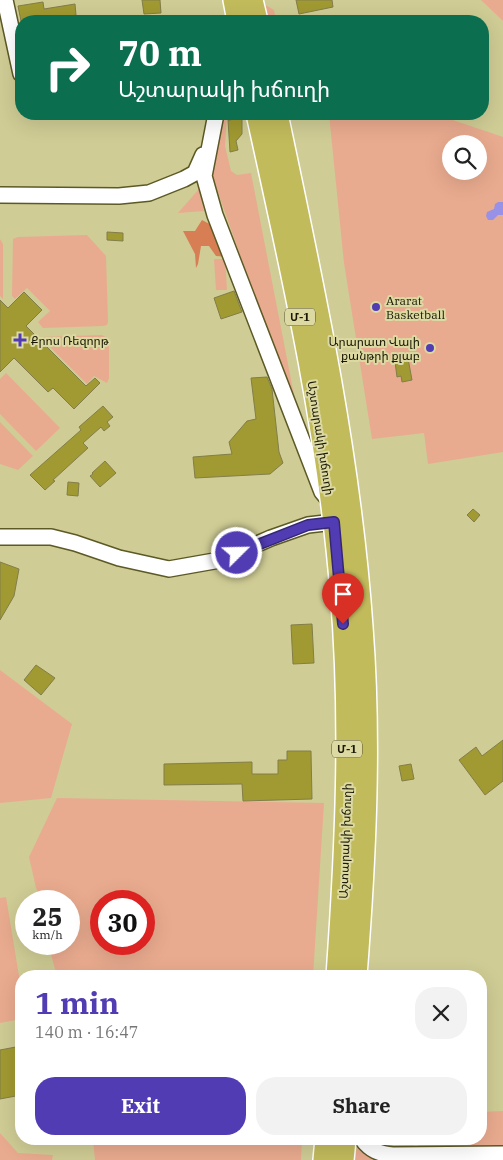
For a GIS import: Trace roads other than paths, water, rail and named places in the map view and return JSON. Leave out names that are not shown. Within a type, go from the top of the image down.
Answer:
[{"type":"highway","name":"Աշտարակի խճուղի","points":[[258,120],[295,292],[323,441],[333,514],[346,657],[350,932],[355,970]]},
{"type":"highway","name":"Աշտարակի խճուղի","points":[[278,120],[314,288],[341,437],[359,581],[365,668],[366,764],[350,932],[339,970]]},
{"type":"highway","points":[[324,1160],[325,1145]]},
{"type":"highway","points":[[343,1160],[344,1145]]},
{"type":"street","points":[[5,0],[15,46]]},
{"type":"street","points":[[0,537],[51,537],[119,558],[169,568],[220,560],[333,514],[322,492],[215,215],[204,176],[215,120]]},
{"type":"street","points":[[0,195],[119,196],[149,194],[195,173],[212,133]]},
{"type":"street","points":[[367,1145],[376,1152],[393,1156],[503,1154]]},
{"type":"place","name":"Ararat Basketball","points":[[376,307]]},
{"type":"place","name":"Քրոս Ռեզորթ","points":[[20,340]]},
{"type":"place","name":"Արարատ Վալի քանթրի քլաբ","points":[[430,348]]}]
